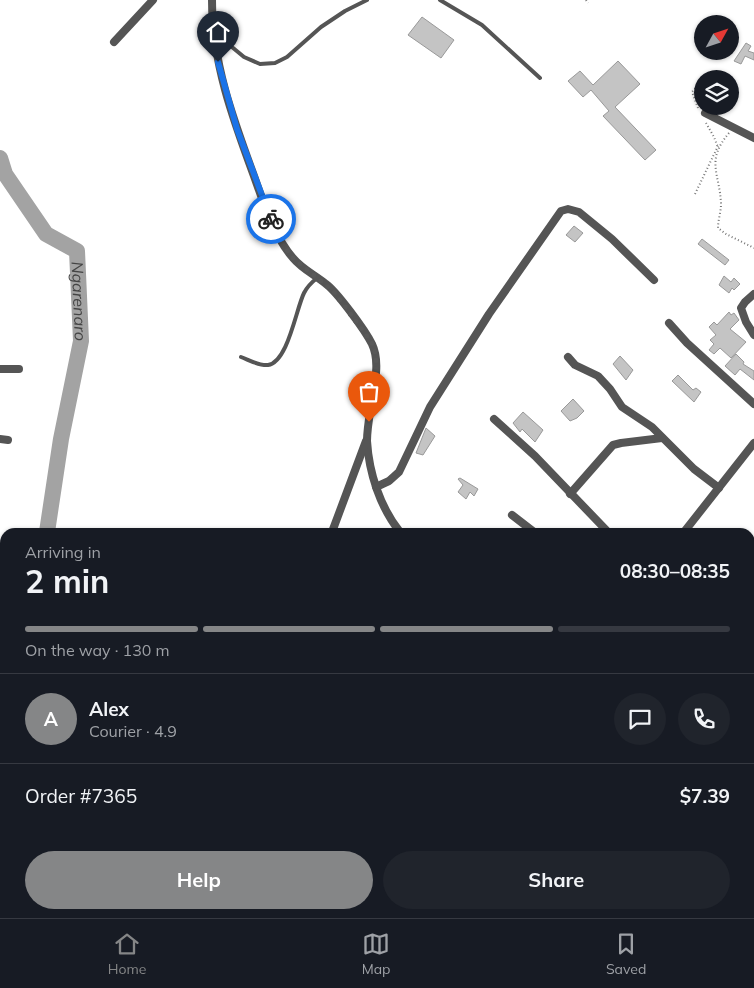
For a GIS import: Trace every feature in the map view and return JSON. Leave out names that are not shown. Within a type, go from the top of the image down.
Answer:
[{"type":"street","points":[[114,42],[153,0]]},
{"type":"street","points":[[212,0],[213,30],[220,72],[237,129],[264,203],[284,246],[301,266],[334,292],[372,343],[376,356],[376,376],[367,439],[334,528]]},
{"type":"street","points":[[709,115],[754,138]]},
{"type":"street","points":[[376,486],[389,481],[399,472],[430,407],[489,314],[560,211],[568,209],[580,212],[612,239],[654,280]]},
{"type":"street","points":[[754,294],[741,308],[746,322],[754,335]]},
{"type":"street","points":[[669,323],[687,343],[754,404]]},
{"type":"street","points":[[568,357],[575,365],[598,376],[622,406],[652,427],[694,469],[718,488]]},
{"type":"street","points":[[0,369],[19,369]]},
{"type":"street","points":[[494,419],[535,456],[604,528]]},
{"type":"street","points":[[570,494],[613,446],[621,442],[662,438]]},
{"type":"street","points":[[367,439],[370,466],[376,486],[386,509],[398,528]]},
{"type":"street","points":[[687,528],[754,444]]},
{"type":"street","points":[[512,515],[529,528]]},
{"type":"lane","points":[[213,30],[244,57],[260,64],[275,63],[288,57],[321,27],[345,11],[367,0]]},
{"type":"lane","points":[[440,0],[482,25],[540,78]]},
{"type":"lane","points":[[241,357],[259,364],[269,365],[281,355],[305,291],[317,278]]},
{"type":"path","points":[[735,128],[723,140],[716,157],[715,171],[721,204],[718,228],[754,248]]},
{"type":"path","points":[[695,194],[718,146]]},
{"type":"building","points":[[422,17],[454,40],[441,58],[408,35]]},
{"type":"building","points":[[746,43],[751,46],[748,51],[754,53],[754,60],[745,56],[741,64],[734,61],[739,60],[739,54]]},
{"type":"building","points":[[618,61],[640,84],[615,107],[656,150],[645,160],[603,116],[609,111],[591,90],[583,97],[568,81],[580,71],[593,85]]},
{"type":"building","points":[[574,226],[583,233],[575,242],[566,235]]},
{"type":"building","points":[[702,239],[729,260],[725,265],[698,244]]},
{"type":"building","points":[[724,276],[731,282],[734,278],[740,284],[734,290],[732,288],[729,293],[719,285]]},
{"type":"building","points":[[729,312],[731,315],[734,313],[739,320],[730,329],[746,342],[731,358],[720,348],[714,354],[709,350],[714,344],[710,340],[716,335],[709,327],[714,322],[717,325]]},
{"type":"building","points":[[736,354],[744,362],[743,364],[754,371],[754,380],[740,369],[735,375],[725,366]]},
{"type":"building","points":[[620,356],[633,370],[626,380],[613,364]]},
{"type":"building","points":[[678,375],[693,390],[696,388],[701,392],[694,402],[672,381]]},
{"type":"building","points":[[573,399],[584,411],[577,418],[570,421],[561,411]]},
{"type":"building","points":[[523,412],[543,430],[535,442],[522,429],[520,432],[513,423]]},
{"type":"building","points":[[426,428],[435,436],[423,455],[416,453]]},
{"type":"building","points":[[460,478],[478,489],[474,496],[470,492],[466,499],[458,492],[463,485],[458,479]]},
{"type":"waterway","name":"Ngarenaro","points":[[0,158],[5,174],[46,234],[77,251],[81,341],[61,439],[48,528]]},
{"type":"way so far","points":[[271,219],[284,246],[293,258],[334,292],[372,343],[376,356],[376,376],[369,422]]},
{"type":"route","points":[[218,62],[237,129],[271,219]]}]
